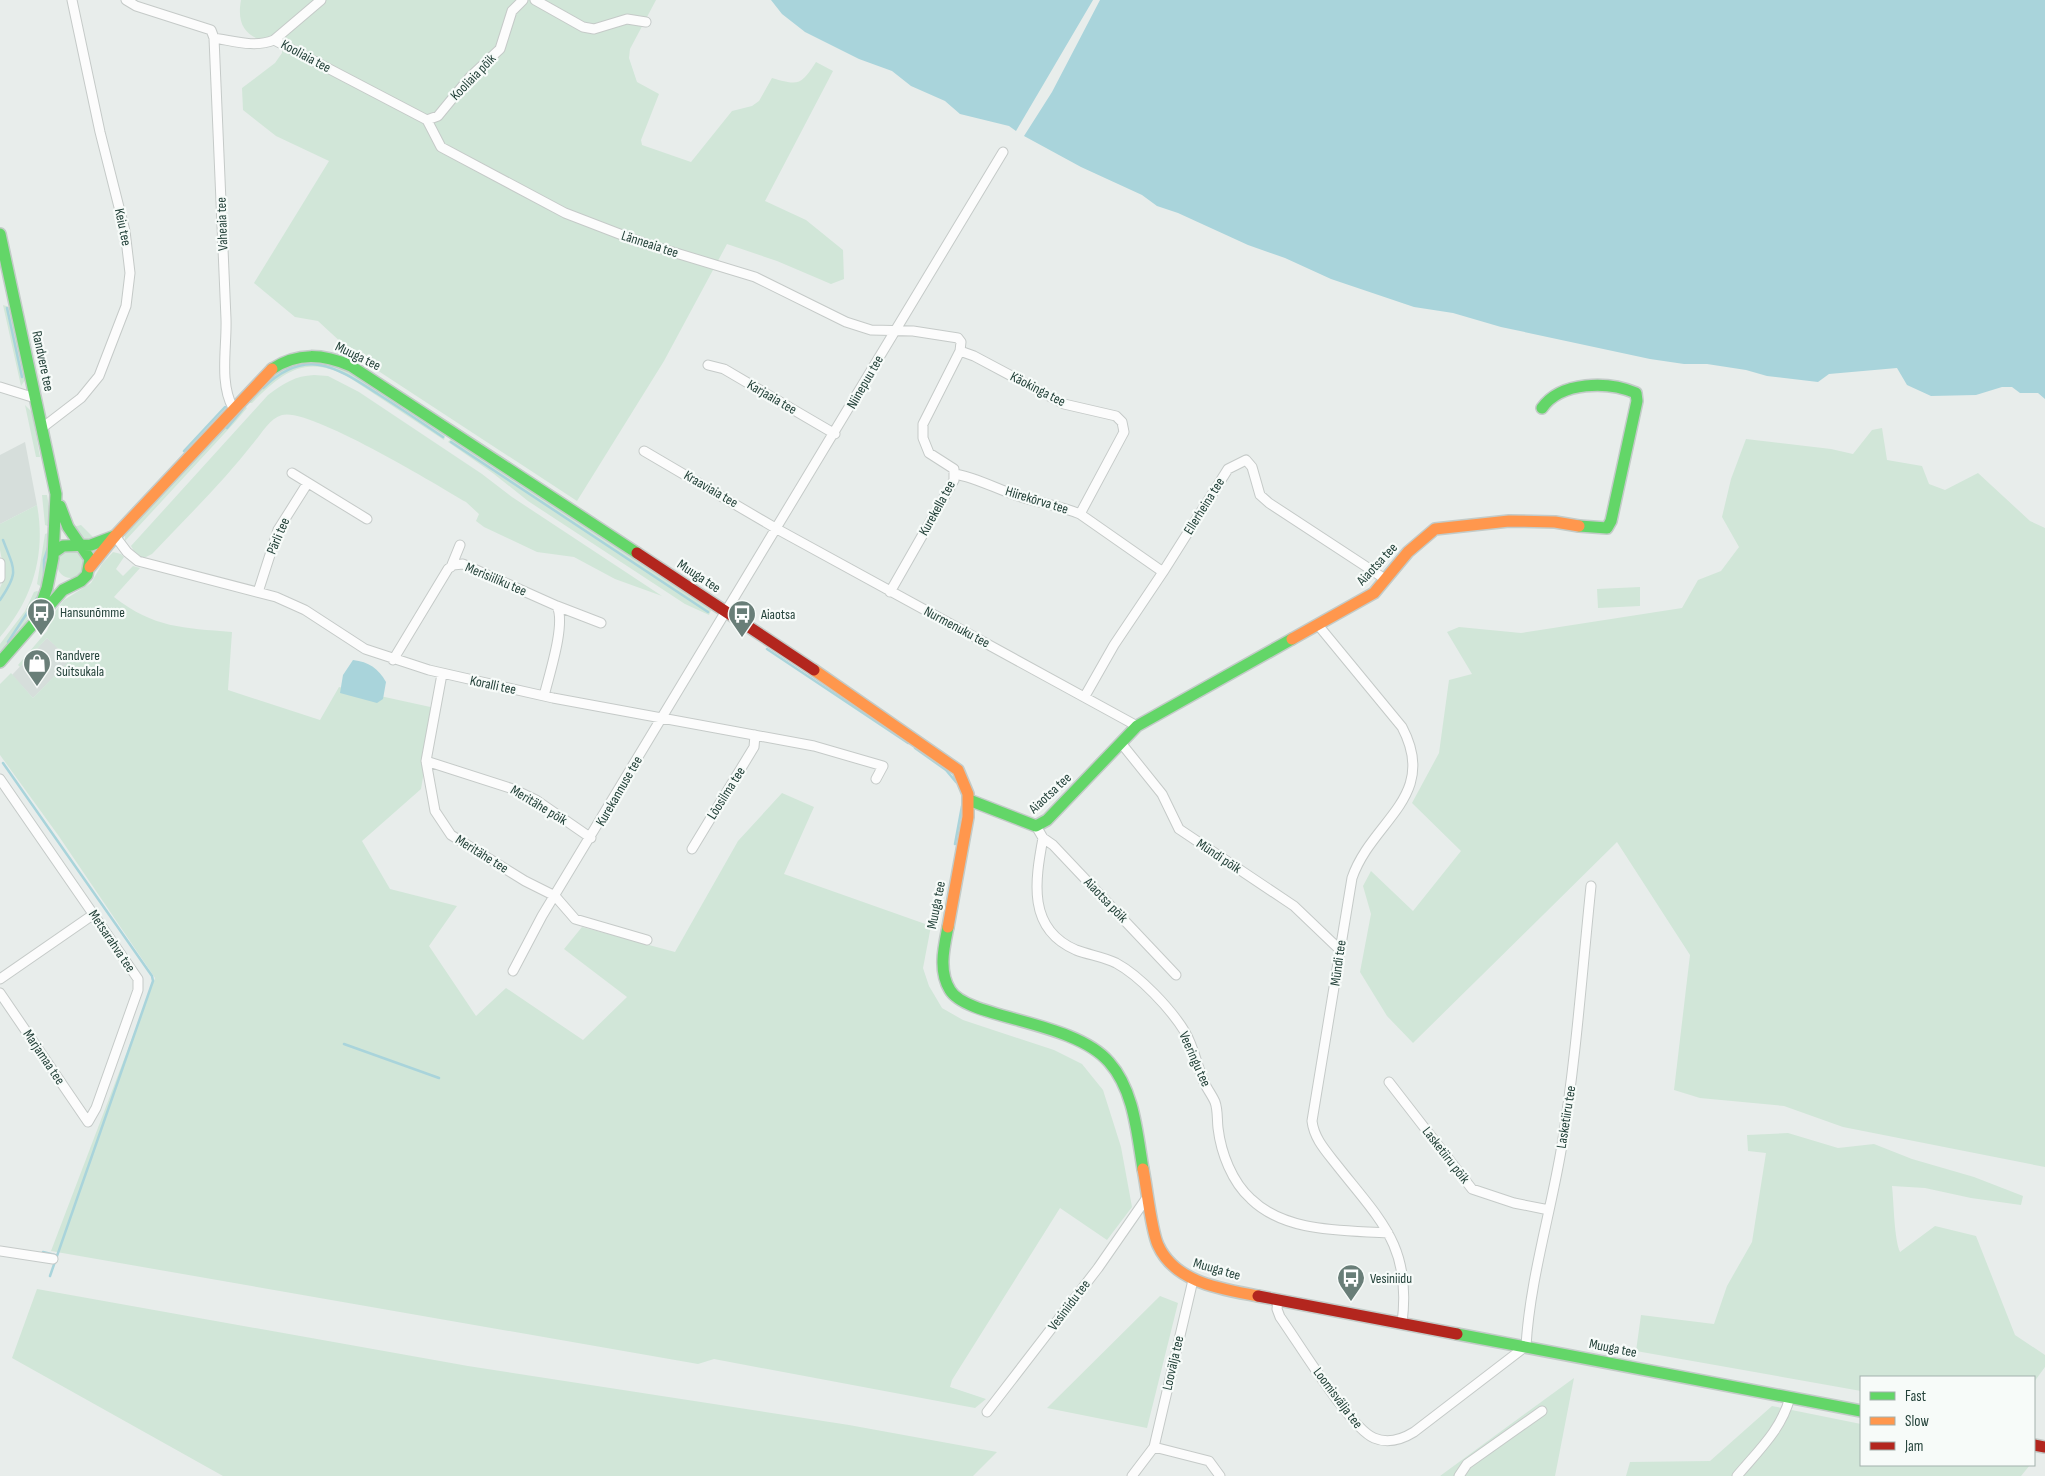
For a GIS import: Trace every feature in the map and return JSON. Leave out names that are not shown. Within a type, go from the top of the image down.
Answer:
[{"type":"street","name":"Keiu tee","points":[[42,428],[81,398],[98,376],[126,306],[130,274],[125,231],[100,132],[72,0]]},
{"type":"street","name":"Kooliaia tee","points":[[126,0],[136,6],[211,30],[214,38],[248,44],[267,43],[274,40],[427,120]]},
{"type":"street","points":[[274,40],[321,0]]},
{"type":"street","name":"Kooliaia põik","points":[[427,120],[438,116],[470,78],[500,49],[512,11],[523,0]]},
{"type":"street","points":[[535,0],[583,27],[594,29],[628,19],[646,22]]},
{"type":"street","name":"Vaheaia tee","points":[[214,38],[226,326],[226,386],[228,398],[233,408]]},
{"type":"street","name":"Länneaia tee","points":[[427,120],[440,147],[565,214],[643,243],[755,277],[846,322],[871,330],[894,331]]},
{"type":"street","name":"Niinepuu tee","points":[[725,611],[835,434],[894,331],[1003,152]]},
{"type":"street","name":"Randvere tee","points":[[0,234],[56,494],[68,527],[90,559],[87,576],[63,590],[0,662]]},
{"type":"street","name":"Käokinga tee","points":[[894,331],[913,331],[958,338],[961,342],[960,351],[974,356],[1064,404],[1116,416],[1122,422],[1124,432],[1080,514]]},
{"type":"street","name":"Kurekella tee","points":[[890,592],[954,480],[955,474],[946,463],[930,453],[923,438],[923,424],[960,351]]},
{"type":"street","name":"Muuga tee","points":[[90,567],[115,536],[263,377],[283,362],[304,355],[315,354],[340,360],[362,372],[582,519],[725,611],[950,763],[963,777],[969,800],[968,817],[944,948],[943,973],[946,984],[950,991],[966,1004],[1083,1040],[1104,1056],[1119,1075],[1127,1094],[1157,1244],[1162,1255],[1182,1275],[1193,1280],[1278,1300],[1860,1411]]},
{"type":"street","name":"Karjaaia tee","points":[[708,365],[724,369],[835,434]]},
{"type":"street","name":"Aiaotsa tee","points":[[969,800],[1036,826],[1047,820],[1137,726],[1374,593],[1423,537],[1436,529],[1509,522],[1555,522],[1600,529],[1607,528],[1637,401],[1636,393],[1627,388],[1597,384],[1550,397],[1542,408]]},
{"type":"street","points":[[0,387],[35,398]]},
{"type":"street","name":"Kraaviaia tee","points":[[644,451],[777,528]]},
{"type":"street","name":"Ellerheina tee","points":[[1085,696],[1114,645],[1228,469],[1246,460],[1252,467],[1260,495],[1269,503],[1385,579]]},
{"type":"street","points":[[292,473],[307,484],[367,519]]},
{"type":"street","name":"Hiirekõrva tee","points":[[955,474],[970,476],[1018,496],[1080,514],[1163,572]]},
{"type":"street","name":"Pärli tee","points":[[258,592],[278,530],[307,484]]},
{"type":"street","name":"Randvere tee","points":[[36,619],[47,592],[52,570],[51,563],[56,551],[58,530],[56,494]]},
{"type":"street","name":"Nurmenuku tee","points":[[777,528],[890,592],[1085,696],[1137,726]]},
{"type":"street","points":[[56,551],[63,546],[71,544],[80,546],[115,536]]},
{"type":"street","name":"Koralli tee","points":[[115,536],[126,552],[138,561],[276,597],[305,610],[365,649],[393,660],[442,674],[544,696],[814,746],[883,766],[876,779]]},
{"type":"street","points":[[451,567],[460,545]]},
{"type":"street","points":[[0,563],[0,578]]},
{"type":"street","name":"Merisiiliku tee","points":[[393,660],[451,567],[463,564],[557,606],[601,623]]},
{"type":"street","points":[[52,570],[56,578],[72,584]]},
{"type":"street","points":[[544,696],[557,637],[560,616],[557,606]]},
{"type":"street","name":"Kurekannuse tee","points":[[513,971],[555,896],[725,611]]},
{"type":"street","name":"Mündi tee","points":[[1318,624],[1402,727],[1409,741],[1413,777],[1411,786],[1391,818],[1365,849],[1357,863],[1352,878],[1313,1109],[1313,1128],[1323,1148],[1388,1233],[1398,1252],[1403,1269],[1405,1300],[1402,1323]]},
{"type":"street","name":"Meritähe tee","points":[[442,674],[426,761],[435,811],[450,835],[525,881],[555,896]]},
{"type":"street","name":"Lõosilma tee","points":[[692,849],[754,747],[755,735]]},
{"type":"street","name":"Mündi põik","points":[[1121,743],[1162,794],[1179,829],[1294,906],[1339,949]]},
{"type":"street","name":"Meritähe põik","points":[[426,761],[513,789],[536,800],[591,838]]},
{"type":"street","name":"Metsarahva tee","points":[[0,780],[138,979],[138,990],[96,1108],[88,1122]]},
{"type":"street","name":"Aiaotsa põik","points":[[1036,826],[1043,838],[1053,845],[1102,894],[1176,975]]},
{"type":"street","name":"Veeringu tee","points":[[1043,838],[1036,888],[1037,903],[1043,921],[1063,942],[1075,949],[1115,962],[1144,982],[1185,1033],[1205,1084],[1215,1103],[1220,1143],[1231,1171],[1250,1198],[1277,1217],[1308,1226],[1388,1233]]},
{"type":"street","name":"Lasketiiru tee","points":[[1526,1346],[1562,1145],[1577,1044],[1591,886]]},
{"type":"street","points":[[555,896],[575,919],[647,940]]},
{"type":"street","points":[[0,979],[94,914]]},
{"type":"street","name":"Marjamaa tee","points":[[0,993],[88,1122]]},
{"type":"street","name":"Lasketiiru põik","points":[[1389,1082],[1472,1189],[1514,1203],[1549,1210]]},
{"type":"street","name":"Vesiniidu tee","points":[[987,1412],[1098,1268],[1148,1196]]},
{"type":"street","points":[[0,1251],[53,1259]]},
{"type":"street","name":"Loovälja tee","points":[[1154,1447],[1193,1280]]},
{"type":"street","name":"Loomisvälja tee","points":[[1278,1300],[1277,1309],[1280,1317],[1358,1427],[1372,1437],[1381,1440],[1398,1439],[1414,1432],[1526,1346]]},
{"type":"street","points":[[1737,1476],[1769,1438],[1785,1415],[1790,1397]]},
{"type":"street","points":[[1459,1476],[1467,1464],[1542,1411]]},
{"type":"street","points":[[1132,1476],[1154,1447],[1209,1461],[1220,1476]]},
{"type":"shaded area","points":[[25,442],[37,505],[0,524],[0,455]]},
{"type":"shaded area","points":[[47,638],[71,660],[33,698],[12,675]]},
{"type":"green space","points":[[241,0],[656,0],[630,49],[629,58],[637,82],[659,94],[641,140],[642,145],[691,162],[732,111],[752,106],[759,101],[772,78],[794,83],[799,82],[807,75],[816,62],[833,71],[765,201],[806,220],[843,250],[844,279],[831,284],[777,261],[727,244],[664,361],[577,501],[357,357],[318,321],[295,317],[254,283],[329,161],[276,136],[243,110],[242,88],[275,63],[282,53],[282,47],[255,38],[244,28],[241,21]]},
{"type":"green space","points":[[3,305],[9,307],[25,380],[21,386]]},
{"type":"green space","points":[[309,360],[337,365],[363,379],[446,433],[444,440],[350,378],[321,367],[308,367],[285,375],[274,382],[252,403],[248,403],[267,381],[281,371]]},
{"type":"green space","points":[[314,375],[328,376],[359,392],[482,474],[512,497],[662,596],[615,579],[574,557],[537,552],[484,527],[476,521],[479,514],[466,502],[373,449],[318,423],[296,416],[282,415],[274,419],[218,485],[152,554],[144,558],[137,556],[131,546],[268,395],[290,381]]},
{"type":"green space","points":[[25,405],[32,412],[40,457],[36,457]]},
{"type":"green space","points":[[243,405],[247,408],[236,421],[125,541],[125,535]]},
{"type":"green space","points":[[1882,428],[1887,460],[1922,466],[1929,484],[1945,490],[1978,473],[2030,521],[2045,528],[2045,1167],[1843,1127],[1784,1106],[1700,1098],[1674,1090],[1690,955],[1617,842],[1413,1043],[1387,1016],[1360,972],[1371,914],[1363,886],[1371,871],[1413,911],[1461,851],[1412,803],[1439,753],[1449,680],[1472,674],[1447,632],[1459,627],[1521,633],[1682,608],[1698,580],[1721,571],[1739,547],[1722,517],[1731,479],[1746,439],[1831,449],[1853,454],[1872,430]]},
{"type":"green space","points":[[452,438],[712,608],[709,615],[685,604],[528,501],[494,474],[448,442]]},
{"type":"green space","points":[[42,495],[47,495],[53,528],[45,525]]},
{"type":"green space","points":[[37,505],[40,541],[34,575],[21,607],[0,637],[0,588],[5,576],[0,550],[0,524]]},
{"type":"green space","points":[[81,525],[95,539],[82,538],[73,527]]},
{"type":"green space","points":[[53,533],[46,559],[43,588],[37,584],[45,534]]},
{"type":"green space","points":[[71,550],[81,554],[85,564],[81,574],[71,578],[61,574],[57,564],[61,554]]},
{"type":"green space","points":[[113,552],[124,557],[116,569],[123,576],[133,566],[140,568],[114,597],[142,615],[156,621],[170,625],[232,632],[228,690],[320,720],[339,687],[435,708],[421,789],[362,841],[390,889],[457,906],[429,946],[476,1016],[506,988],[583,1040],[627,997],[564,949],[582,927],[675,952],[738,841],[782,793],[814,807],[784,874],[931,926],[923,968],[929,986],[942,1008],[963,1020],[1054,1050],[1082,1064],[1103,1090],[1121,1147],[1132,1207],[1107,1240],[1060,1208],[952,1380],[950,1387],[986,1399],[975,1408],[714,1359],[698,1364],[51,1251],[155,978],[58,835],[0,755],[0,684],[11,673],[33,698],[70,660],[47,638],[20,667],[18,665],[47,631],[53,614],[64,600],[91,583],[102,564]]},
{"type":"green space","points":[[1640,587],[1640,606],[1598,608],[1597,589]]},
{"type":"green space","points":[[34,592],[42,593],[34,609],[19,631],[0,651],[0,644],[25,611]]},
{"type":"green space","points":[[1788,1133],[1838,1148],[1874,1144],[1912,1159],[1974,1177],[2023,1196],[2021,1205],[1971,1198],[1925,1188],[1892,1186],[1895,1230],[1900,1252],[1935,1226],[1976,1236],[2015,1335],[2045,1355],[2045,1367],[2035,1381],[2035,1376],[1860,1376],[1860,1391],[1636,1351],[1641,1315],[1714,1324],[1727,1286],[1752,1242],[1766,1153],[1748,1151],[1747,1135]]},
{"type":"green space","points":[[37,1289],[468,1366],[849,1425],[997,1452],[973,1476],[223,1476],[12,1358]]},
{"type":"green space","points":[[1160,1296],[1178,1303],[1147,1428],[1047,1408]]},
{"type":"green space","points":[[1574,1378],[1555,1476],[1440,1476]]},
{"type":"green space","points":[[1772,1406],[1860,1424],[1860,1466],[2029,1466],[2021,1476],[1626,1476],[1630,1462],[1710,1461]]},
{"type":"water","points":[[771,0],[1093,0],[1016,131],[1009,126],[960,114],[945,101],[911,86],[892,71],[859,59],[805,32],[782,14]]},
{"type":"water","points":[[1100,0],[2045,0],[2045,399],[2038,393],[2020,393],[2012,387],[2002,387],[1976,395],[1931,396],[1907,385],[1897,368],[1829,374],[1818,382],[1767,376],[1746,370],[1707,364],[1684,364],[1650,359],[1501,327],[1453,313],[1414,307],[1331,279],[1285,258],[1248,245],[1178,213],[1157,206],[1142,195],[1081,167],[1024,136],[1052,92]]},
{"type":"water","points":[[353,660],[372,666],[386,682],[383,699],[377,703],[340,693],[343,675]]},
{"type":"waterway","points":[[7,308],[22,377]]},
{"type":"waterway","points":[[263,388],[293,367],[307,364],[321,365],[334,369],[363,384],[443,437]]},
{"type":"waterway","points":[[184,451],[225,407]]},
{"type":"waterway","points":[[227,428],[242,410]]},
{"type":"waterway","points":[[451,442],[708,612]]},
{"type":"waterway","points":[[0,600],[10,583],[13,571],[3,540]]},
{"type":"waterway","points":[[44,574],[44,560],[49,545]]},
{"type":"waterway","points":[[8,642],[37,598]]},
{"type":"waterway","points":[[767,649],[908,743]]},
{"type":"waterway","points":[[915,748],[946,770],[956,782]]},
{"type":"waterway","points":[[3,763],[152,976],[153,981],[50,1276]]},
{"type":"waterway","points":[[955,844],[962,806]]},
{"type":"waterway","points":[[344,1044],[439,1078]]},
{"type":"waterway","points":[[43,1252],[55,1255]]},
{"type":"traffic: fast","points":[[0,234],[56,494],[53,558],[47,588],[36,619]]},
{"type":"traffic: fast","points":[[272,369],[282,363],[301,357],[321,357],[351,366],[637,553]]},
{"type":"traffic: fast","points":[[1542,408],[1550,399],[1573,388],[1599,385],[1612,386],[1636,393],[1637,401],[1611,521],[1607,528],[1579,526]]},
{"type":"traffic: fast","points":[[0,662],[63,590],[81,581],[87,575],[90,559],[68,527],[60,506]]},
{"type":"traffic: fast","points":[[56,551],[63,546],[91,545],[115,536]]},
{"type":"traffic: fast","points":[[969,800],[1036,826],[1047,820],[1137,726],[1292,639]]},
{"type":"traffic: fast","points":[[948,927],[943,959],[944,975],[950,990],[960,1000],[977,1008],[1047,1028],[1071,1037],[1093,1048],[1109,1062],[1124,1085],[1129,1099],[1143,1169]]},
{"type":"traffic: fast","points":[[1457,1334],[1860,1411]]},
{"type":"traffic: slow","points":[[90,567],[115,536],[272,369]]},
{"type":"traffic: slow","points":[[1292,639],[1374,593],[1408,552],[1435,529],[1509,521],[1555,522],[1579,526]]},
{"type":"traffic: slow","points":[[814,670],[958,770],[968,794],[968,817],[948,927]]},
{"type":"traffic: slow","points":[[1143,1169],[1153,1229],[1158,1245],[1166,1258],[1176,1268],[1201,1282],[1215,1287],[1258,1296]]},
{"type":"traffic: jam","points":[[637,553],[814,670]]},
{"type":"traffic: jam","points":[[1258,1296],[1457,1334]]},
{"type":"traffic: jam","points":[[2035,1445],[2045,1447]]},
{"type":"place","name":"Hansunõmme","points":[[41,636]]},
{"type":"place","name":"Aiaotsa","points":[[742,638]]},
{"type":"place","name":"Randvere Suitsukala","points":[[37,687]]},
{"type":"place","name":"Vesiniidu","points":[[1351,1302]]}]
